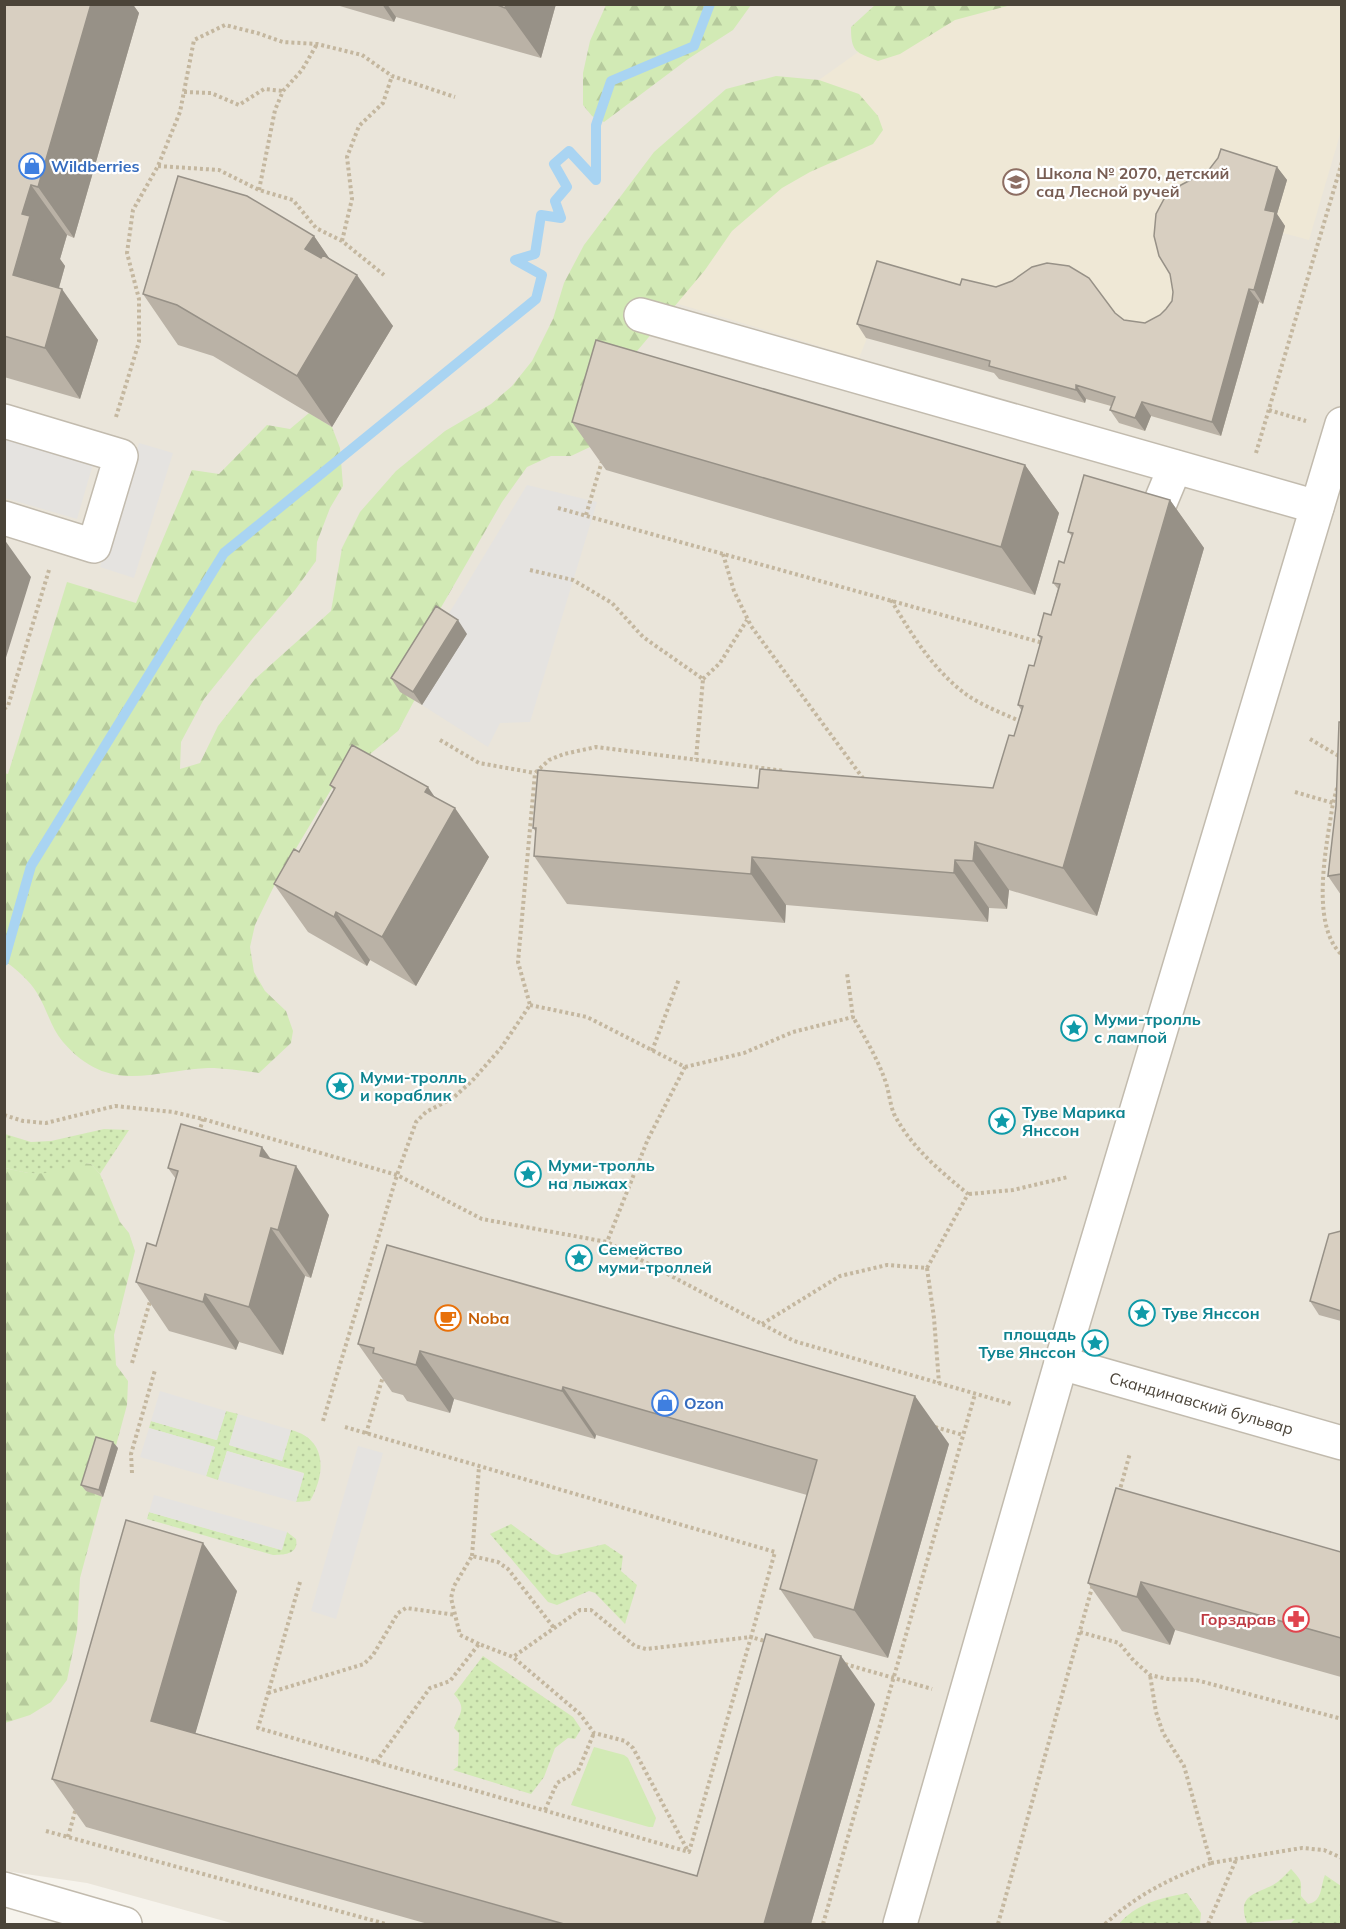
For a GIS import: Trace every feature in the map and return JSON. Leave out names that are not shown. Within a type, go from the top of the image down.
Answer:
[{"type":"street","points":[[641,315],[1317,507]]},
{"type":"street","points":[[4,421],[121,456],[94,546],[4,518]]},
{"type":"street","points":[[900,1924],[1061,1363],[1341,424]]},
{"type":"street","points":[[1156,534],[1183,469]]},
{"type":"street","name":"Скандинавский бульвар","points":[[1061,1363],[1341,1443]]},
{"type":"street","points":[[4,1889],[125,1924]]},
{"type":"path","points":[[105,452],[139,342],[139,299],[127,253],[133,210],[158,166],[180,112],[194,40],[225,25],[283,42],[317,44],[362,55],[392,76],[455,97]]},
{"type":"path","points":[[260,190],[275,110],[283,91],[302,70],[317,44]]},
{"type":"path","points":[[342,241],[352,199],[347,157],[359,126],[383,103],[392,76]]},
{"type":"path","points":[[184,92],[211,93],[239,105],[264,89],[283,91]]},
{"type":"path","points":[[1246,488],[1341,162]]},
{"type":"path","points":[[158,166],[219,170],[260,190],[293,200],[316,228],[342,241],[384,275]]},
{"type":"path","points":[[586,515],[603,460]]},
{"type":"path","points":[[558,508],[1043,643]]},
{"type":"path","points":[[4,709],[8,706],[60,535]]},
{"type":"path","points":[[723,554],[734,591],[747,619],[865,782],[854,780]]},
{"type":"path","points":[[530,570],[573,580],[612,603],[643,637],[703,679]]},
{"type":"path","points":[[891,600],[922,650],[946,676],[968,696],[1022,723]]},
{"type":"path","points":[[696,759],[703,679],[720,663],[747,619]]},
{"type":"path","points":[[1040,654],[1046,632]]},
{"type":"path","points":[[1020,732],[1025,711]]},
{"type":"path","points":[[1310,739],[1341,758]]},
{"type":"path","points":[[440,740],[479,763],[536,772]]},
{"type":"path","points":[[323,1421],[397,1175],[416,1122],[426,1112],[453,1098],[472,1081],[501,1048],[530,1005],[518,962],[536,772],[549,760],[596,747],[786,771]]},
{"type":"path","points":[[1339,783],[1333,803],[1322,893],[1325,921],[1330,939],[1334,948],[1341,955]]},
{"type":"path","points":[[1295,792],[1333,803]]},
{"type":"path","points":[[847,973],[852,1017],[874,1053],[886,1082],[894,1112],[913,1142],[938,1169],[968,1194],[1013,1190],[1068,1177]]},
{"type":"path","points":[[652,1051],[680,980]]},
{"type":"path","points":[[530,1005],[587,1017],[685,1067],[744,1053],[793,1032],[852,1017]]},
{"type":"path","points":[[607,1242],[648,1139],[685,1067]]},
{"type":"path","points":[[4,1116],[23,1121],[46,1122],[115,1106],[173,1112],[203,1119],[397,1175],[482,1219],[607,1242],[794,1341],[1047,1414]]},
{"type":"path","points":[[197,1141],[203,1119]]},
{"type":"path","points":[[939,1383],[927,1268],[968,1194]]},
{"type":"path","points":[[762,1324],[840,1276],[887,1265],[927,1268]]},
{"type":"path","points":[[369,1266],[380,1269]]},
{"type":"path","points":[[132,1363],[151,1297]]},
{"type":"path","points":[[366,1434],[386,1367]]},
{"type":"path","points":[[132,1473],[131,1454],[155,1370]]},
{"type":"path","points":[[823,1924],[975,1394]]},
{"type":"path","points":[[928,1425],[963,1435]]},
{"type":"path","points":[[345,1427],[775,1552],[689,1852]]},
{"type":"path","points":[[1117,1498],[1130,1453]]},
{"type":"path","points":[[478,1466],[472,1556],[454,1586],[452,1598],[460,1635],[513,1657],[580,1714],[594,1733],[625,1741],[633,1748],[689,1852]]},
{"type":"path","points":[[472,1556],[498,1562],[508,1569],[554,1628]]},
{"type":"path","points":[[998,1924],[1095,1576]]},
{"type":"path","points":[[300,1582],[258,1728],[689,1852]]},
{"type":"path","points":[[268,1693],[364,1664],[374,1655],[398,1613],[406,1608],[456,1615]]},
{"type":"path","points":[[513,1657],[580,1610],[591,1610],[635,1646],[646,1649],[751,1637],[773,1643]]},
{"type":"path","points":[[1080,1632],[1119,1643],[1150,1675],[1168,1680],[1196,1680],[1341,1719]]},
{"type":"path","points":[[376,1762],[430,1688],[450,1681],[479,1644]]},
{"type":"path","points":[[839,1662],[965,1698]]},
{"type":"path","points":[[1150,1675],[1156,1712],[1163,1733],[1184,1766],[1211,1863]]},
{"type":"path","points":[[544,1810],[556,1783],[578,1771],[594,1733]]},
{"type":"path","points":[[68,1837],[77,1803]]},
{"type":"path","points":[[46,1831],[386,1924]]},
{"type":"path","points":[[1105,1924],[1147,1891],[1211,1863],[1302,1848],[1324,1850],[1341,1858]]},
{"type":"path","points":[[1208,1924],[1236,1859]]},
{"type":"shaded area","points":[[4,5],[1341,5],[1341,1924],[235,1924],[87,1883],[5,1871]]},
{"type":"shaded area","name":"Школа № 2070, детский сад Лесной ручей","points":[[924,5],[1341,5],[1341,131],[1309,240],[1283,233],[1263,304],[1259,303],[1221,436],[1151,416],[1145,431],[1119,423],[1124,410],[1086,399],[1085,403],[999,379],[999,374],[867,338],[859,358],[598,280],[819,80]]},
{"type":"shaded area","points":[[4,437],[93,464],[77,519],[5,498]]},
{"type":"shaded area","points":[[139,443],[173,453],[134,578],[100,567]]},
{"type":"shaded area","points":[[527,485],[597,502],[530,722],[500,723],[488,747],[422,705],[445,620]]},
{"type":"shaded area","points":[[160,1391],[226,1411],[217,1440],[151,1421]]},
{"type":"shaded area","points":[[238,1414],[291,1430],[282,1461],[229,1445]]},
{"type":"shaded area","points":[[149,1428],[215,1447],[206,1476],[140,1457]]},
{"type":"shaded area","points":[[358,1446],[383,1453],[336,1619],[311,1611]]},
{"type":"shaded area","points":[[227,1451],[304,1474],[296,1502],[218,1480]]},
{"type":"shaded area","points":[[154,1495],[287,1532],[282,1550],[149,1512]]},
{"type":"green space","points":[[606,4],[751,5],[733,30],[688,59],[604,122],[592,116],[583,105],[583,73],[590,41]]},
{"type":"green space","points":[[875,5],[1011,5],[955,20],[900,54],[878,61],[856,50],[851,36],[851,27]]},
{"type":"green space","points":[[776,76],[819,80],[859,94],[878,116],[883,130],[873,144],[810,172],[782,188],[732,231],[705,270],[622,369],[590,447],[571,456],[551,456],[527,467],[502,502],[439,611],[421,688],[398,731],[335,783],[276,882],[255,925],[250,947],[254,972],[265,991],[286,1011],[293,1031],[291,1043],[259,1073],[208,1068],[131,1076],[97,1069],[80,1058],[59,1037],[34,989],[5,961],[4,773],[8,774],[67,582],[136,603],[192,470],[219,474],[267,425],[290,429],[309,413],[332,427],[340,448],[343,486],[330,508],[317,542],[316,561],[295,590],[204,699],[181,742],[180,769],[200,763],[218,726],[255,679],[331,611],[342,548],[360,512],[396,471],[445,431],[491,404],[512,386],[532,361],[553,319],[564,283],[584,245],[654,152],[726,89]]},
{"type":"green space","points":[[104,1129],[129,1130],[100,1174],[91,1164],[45,1174],[5,1168],[5,1134],[31,1142],[51,1141]]},
{"type":"green space","points":[[80,1163],[91,1164],[100,1174],[120,1222],[129,1233],[135,1251],[114,1335],[116,1365],[128,1381],[127,1405],[80,1578],[77,1631],[67,1680],[51,1702],[30,1715],[5,1723],[5,1168],[42,1173]]},
{"type":"green space","points":[[226,1411],[238,1414],[229,1445],[282,1460],[291,1430],[303,1434],[311,1441],[317,1449],[321,1469],[310,1501],[296,1502],[304,1473],[227,1451],[218,1480],[206,1476],[215,1447],[149,1428],[151,1421],[216,1440]]},
{"type":"green space","points":[[149,1512],[281,1550],[287,1532],[296,1539],[296,1544],[290,1553],[273,1555],[147,1519]]},
{"type":"green space","points":[[511,1524],[552,1554],[557,1555],[605,1544],[623,1556],[621,1571],[637,1585],[625,1624],[595,1593],[589,1591],[557,1605],[548,1602],[490,1534]]},
{"type":"green space","points":[[483,1656],[573,1717],[581,1729],[575,1739],[568,1738],[555,1748],[544,1777],[531,1794],[453,1770],[458,1766],[459,1733],[454,1728],[461,1707],[454,1694]]},
{"type":"green space","points":[[594,1747],[628,1758],[656,1818],[653,1827],[571,1805]]},
{"type":"green space","points":[[1291,1869],[1299,1879],[1301,1896],[1308,1904],[1319,1897],[1325,1875],[1341,1886],[1341,1924],[1290,1924],[1295,1919],[1247,1923],[1244,1914],[1246,1901],[1254,1894],[1276,1883]]},
{"type":"green space","points":[[1187,1893],[1201,1913],[1200,1924],[1119,1924],[1142,1906],[1159,1899]]},
{"type":"building","points":[[4,4],[91,4],[38,187],[31,185],[22,214],[30,216],[13,275],[62,289],[45,348],[4,336]]},
{"type":"building","points":[[1221,149],[1277,167],[1265,210],[1275,212],[1274,219],[1254,290],[1249,289],[1212,422],[1142,402],[1135,418],[1110,410],[1115,397],[1076,385],[1076,390],[989,366],[990,361],[857,324],[877,261],[960,285],[962,279],[996,287],[1012,281],[1032,267],[1047,263],[1069,266],[1089,278],[1115,313],[1124,320],[1145,323],[1166,309],[1172,301],[1173,292],[1170,274],[1159,256],[1154,236],[1156,214],[1164,199],[1181,185],[1208,171],[1218,158]]},
{"type":"building","points":[[178,176],[247,196],[314,236],[305,249],[321,258],[323,255],[357,275],[297,376],[177,305],[143,294]]},
{"type":"building","points":[[596,340],[1025,465],[1001,547],[572,422]]},
{"type":"building","points":[[1084,475],[1170,500],[1063,868],[975,842],[973,861],[955,860],[954,873],[752,857],[751,874],[534,856],[536,828],[533,828],[538,770],[758,788],[760,769],[993,788],[1009,735],[1014,736],[1023,706],[1018,705],[1029,665],[1034,666],[1042,637],[1038,635],[1044,613],[1051,615],[1060,584],[1053,583],[1059,561],[1064,563],[1073,533],[1068,532]]},
{"type":"building","points":[[436,606],[458,620],[413,692],[391,678]]},
{"type":"building","points":[[1339,722],[1341,722],[1341,874],[1328,876],[1336,806]]},
{"type":"building","points":[[352,745],[428,787],[425,792],[455,808],[382,937],[336,912],[334,917],[274,884],[294,849],[299,852],[335,788],[330,785]]},
{"type":"building","points":[[181,1124],[262,1147],[260,1156],[296,1166],[278,1230],[271,1228],[249,1307],[205,1294],[203,1302],[136,1282],[147,1243],[156,1246],[178,1171],[168,1168]]},
{"type":"building","points":[[1341,1231],[1341,1311],[1310,1301],[1329,1234]]},
{"type":"building","points":[[387,1245],[915,1396],[854,1610],[780,1589],[817,1460],[563,1387],[562,1391],[420,1351],[416,1365],[373,1353],[374,1348],[358,1344]]},
{"type":"building","points":[[96,1437],[113,1442],[99,1490],[81,1485]]},
{"type":"building","points":[[1116,1488],[1341,1552],[1341,1638],[1141,1582],[1137,1597],[1088,1583]]},
{"type":"building","points":[[126,1520],[203,1543],[151,1721],[697,1876],[766,1634],[841,1656],[764,1924],[564,1924],[52,1779]]},
{"type":"waterway","points":[[4,961],[31,866],[224,553],[536,299],[542,275],[515,260],[535,254],[541,215],[561,218],[555,201],[567,187],[554,164],[569,151],[596,180],[596,125],[611,81],[694,46],[710,4]]},
{"type":"place","name":"Wildberries","points":[[32,166]]},
{"type":"place","name":"Школа № 2070, детский сад Лесной ручей","points":[[1016,182]]},
{"type":"place","name":"Муми-тролль с лампой","points":[[1074,1028]]},
{"type":"place","name":"Муми-тролль и кораблик","points":[[340,1086]]},
{"type":"place","name":"Туве Марика Янссон","points":[[1002,1121]]},
{"type":"place","name":"Муми-тролль на лыжах","points":[[528,1174]]},
{"type":"place","name":"Семейство муми-троллей","points":[[579,1258]]},
{"type":"place","name":"Туве Янссон","points":[[1142,1313]]},
{"type":"place","name":"Noba","points":[[448,1318]]},
{"type":"place","name":"площадь Туве Янссон","points":[[1095,1343]]},
{"type":"place","name":"Ozon","points":[[665,1403]]},
{"type":"place","name":"Горздрав","points":[[1296,1619]]}]
